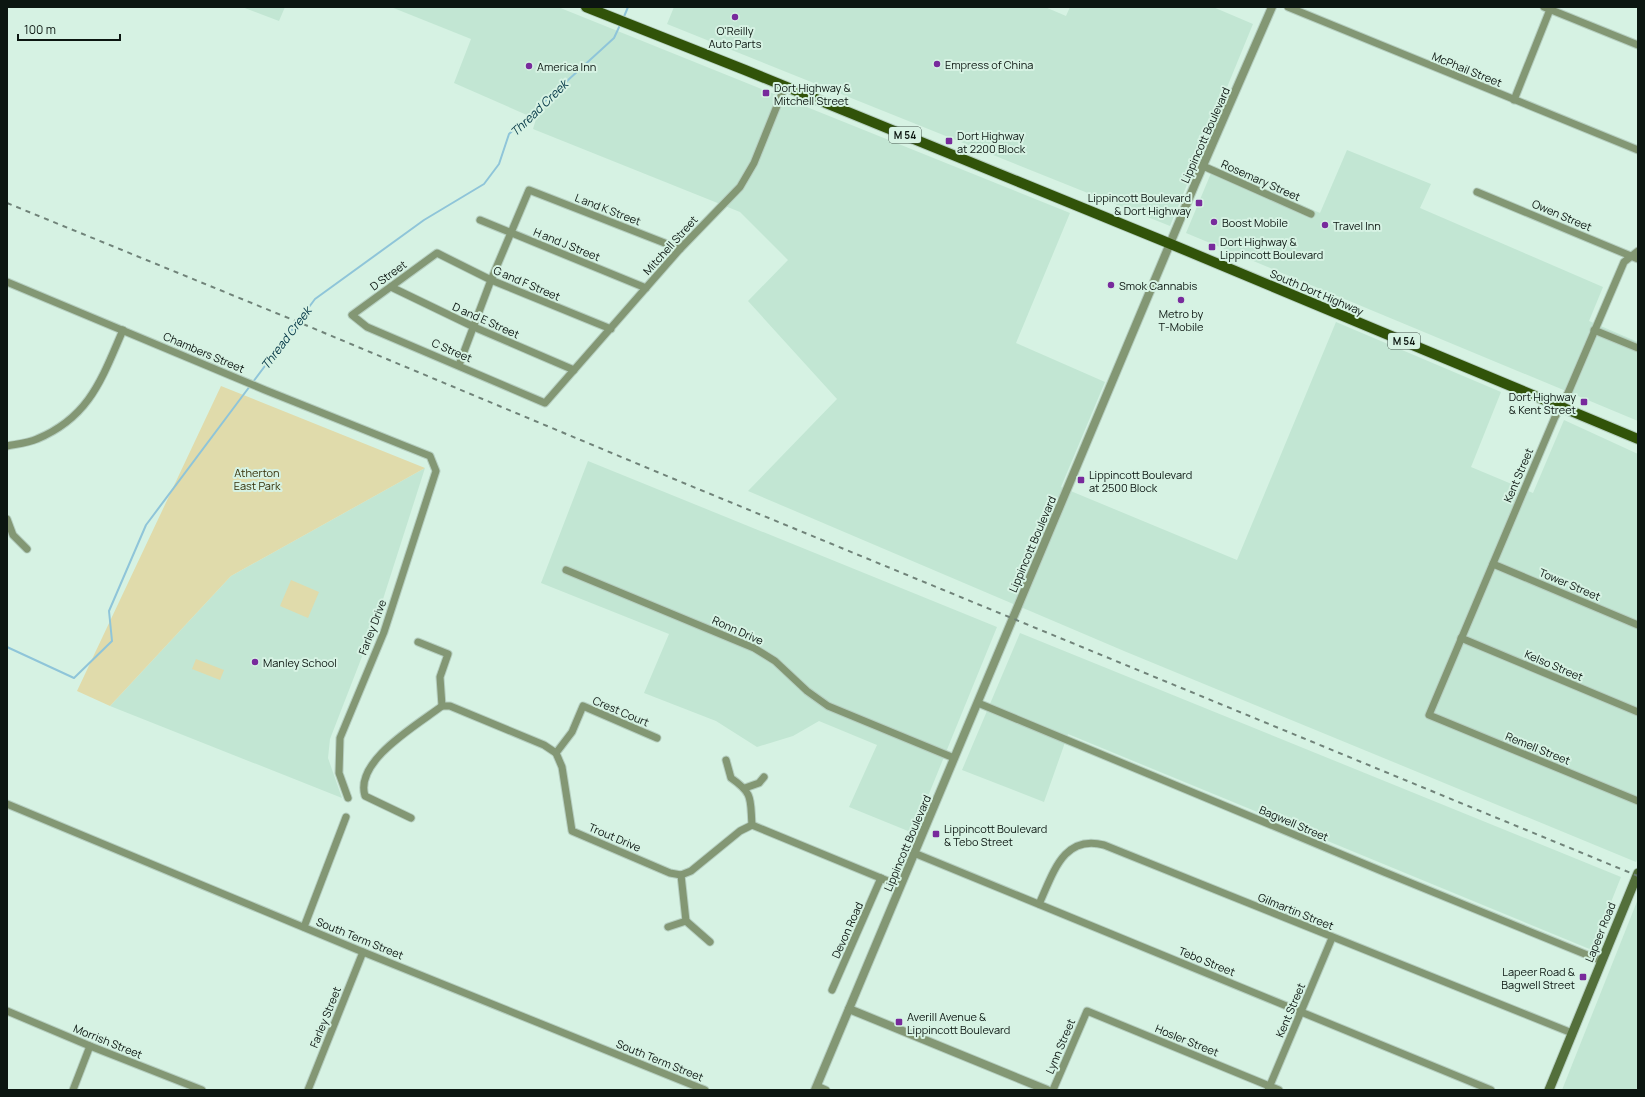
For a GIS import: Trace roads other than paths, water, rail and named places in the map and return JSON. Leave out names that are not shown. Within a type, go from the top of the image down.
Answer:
[{"type":"main road","name":"South Dort Highway","points":[[586,7],[639,29],[669,39],[1171,244],[1638,439]]},
{"type":"main road","name":"Lapeer Road","points":[[1549,1090],[1638,873]]},
{"type":"street","name":"Lippincott Boulevard","points":[[816,1088],[1203,166],[1272,7]]},
{"type":"street","name":"McPhail Street","points":[[1288,7],[1638,150]]},
{"type":"street","points":[[1514,100],[1549,8],[1638,45]]},
{"type":"street","name":"Mitchell Street","points":[[545,403],[680,249],[740,187],[754,163],[785,86]]},
{"type":"street","name":"Rosemary Street","points":[[1203,166],[1311,214]]},
{"type":"street","name":"L and K Street","points":[[511,234],[529,190],[680,249]]},
{"type":"street","name":"Owen Street","points":[[1477,192],[1635,258]]},
{"type":"street","name":"H and J Street","points":[[480,220],[511,234],[646,288]]},
{"type":"street","points":[[459,365],[491,280],[511,234]]},
{"type":"street","name":"Kent Street","points":[[1429,715],[1560,407],[1568,393],[1624,262],[1635,258],[1638,250]]},
{"type":"street","name":"G and F Street","points":[[437,253],[491,280],[610,329]]},
{"type":"street","name":"D Street","points":[[352,315],[437,253]]},
{"type":"street","name":"Chambers Street","points":[[7,282],[243,381],[430,456],[434,463]]},
{"type":"street","name":"D and E Street","points":[[390,287],[474,327],[574,370]]},
{"type":"street","name":"C Street","points":[[352,315],[367,327],[545,403]]},
{"type":"street","points":[[7,446],[36,439],[66,422],[85,406],[101,382],[123,330]]},
{"type":"street","points":[[1594,330],[1638,348]]},
{"type":"street","name":"Farley Drive","points":[[348,798],[339,773],[340,738],[384,632],[436,471],[434,463]]},
{"type":"street","points":[[7,518],[13,535],[27,549]]},
{"type":"street","name":"Tower Street","points":[[1493,564],[1638,625]]},
{"type":"street","name":"Ronn Drive","points":[[566,570],[754,648],[775,661],[807,691],[828,706],[954,758]]},
{"type":"street","name":"Kelso Street","points":[[1461,638],[1638,712]]},
{"type":"street","points":[[418,642],[448,654],[440,677],[442,706]]},
{"type":"street","name":"Bagwell Street","points":[[978,703],[1602,961]]},
{"type":"street","points":[[411,818],[365,796],[362,788],[366,774],[373,761],[392,744],[442,706],[450,706],[544,745],[556,753]]},
{"type":"street","name":"Crest Court","points":[[556,753],[572,732],[583,706],[657,738]]},
{"type":"street","name":"Remell Street","points":[[1429,715],[1638,801]]},
{"type":"street","name":"Trout Drive","points":[[556,753],[562,767],[572,831],[670,873],[682,875]]},
{"type":"street","points":[[726,760],[731,778],[747,790],[752,825]]},
{"type":"street","points":[[747,790],[759,783],[764,776]]},
{"type":"street","name":"South Term Street","points":[[7,804],[76,834],[363,952],[705,1090]]},
{"type":"street","points":[[304,927],[346,817]]},
{"type":"street","points":[[710,942],[686,921],[682,875],[691,871],[740,831],[752,825],[900,886]]},
{"type":"street","name":"Gilmartin Street","points":[[1039,904],[1056,865],[1065,854],[1079,844],[1091,842],[1104,845],[1572,1034]]},
{"type":"street","name":"Tebo Street","points":[[914,853],[1491,1090]]},
{"type":"street","name":"Devon Road","points":[[832,990],[882,878]]},
{"type":"street","points":[[668,927],[686,921]]},
{"type":"street","name":"Kent Street","points":[[1268,1088],[1332,938]]},
{"type":"street","name":"Farley Street","points":[[308,1090],[363,952]]},
{"type":"street","points":[[849,1009],[1047,1090]]},
{"type":"street","name":"Morrish Street","points":[[7,1011],[90,1046],[202,1090]]},
{"type":"street","name":"Hosler Street","points":[[1087,1011],[1268,1088],[1279,1090]]},
{"type":"street","name":"Lynn Street","points":[[1053,1090],[1087,1011]]},
{"type":"street","points":[[73,1090],[90,1046]]},
{"type":"street","points":[[816,1088],[826,1090]]},
{"type":"waterway","name":"Thread Creek","points":[[623,19],[628,7]]},
{"type":"waterway","name":"Thread Creek","points":[[253,382],[315,299],[424,220],[484,184],[499,164],[509,134],[614,38],[620,25]]},
{"type":"waterway","name":"Thread Creek","points":[[7,647],[74,678],[112,641],[109,611],[146,525],[250,386]]},
{"type":"railway","points":[[7,203],[1638,876]]},
{"type":"place","name":"O'Reilly Auto Parts","points":[[735,17]]},
{"type":"place","name":"Empress of China","points":[[937,64]]},
{"type":"place","name":"America Inn","points":[[529,66]]},
{"type":"place","name":"Dort Highway & Mitchell Street","points":[[766,93]]},
{"type":"place","name":"Dort Highway at 2200 Block","points":[[949,141]]},
{"type":"place","name":"Lippincott Boulevard & Dort Highway","points":[[1199,203]]},
{"type":"place","name":"Boost Mobile","points":[[1214,222]]},
{"type":"place","name":"Travel Inn","points":[[1325,225]]},
{"type":"place","name":"Dort Highway & Lippincott Boulevard","points":[[1212,247]]},
{"type":"place","name":"Smok Cannabis","points":[[1111,285]]},
{"type":"place","name":"Metro by T-Mobile","points":[[1181,300]]},
{"type":"place","name":"Dort Highway & Kent Street","points":[[1584,402]]},
{"type":"place","name":"Lippincott Boulevard at 2500 Block","points":[[1081,480]]},
{"type":"place","name":"Manley School","points":[[255,662]]},
{"type":"place","name":"Lippincott Boulevard & Tebo Street","points":[[936,834]]},
{"type":"place","name":"Lapeer Road & Bagwell Street","points":[[1583,977]]},
{"type":"place","name":"Averill Avenue & Lippincott Boulevard","points":[[899,1022]]},
{"type":"park label","name":"Atherton East Park","points":[[257,478]]}]
